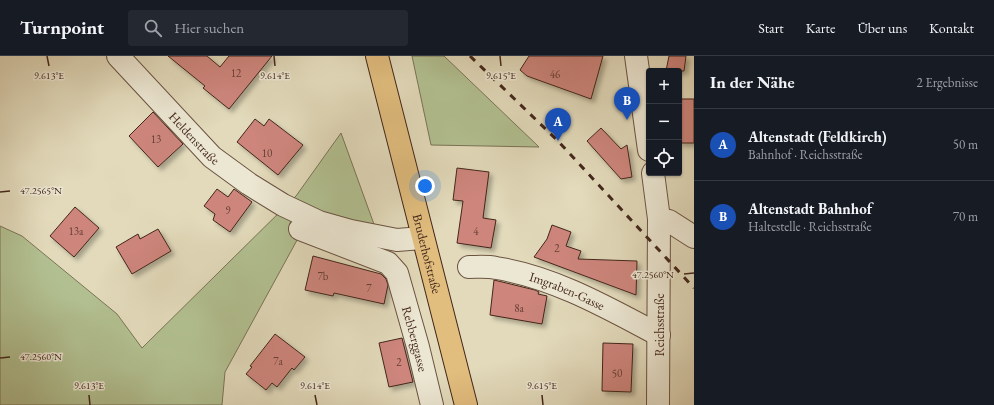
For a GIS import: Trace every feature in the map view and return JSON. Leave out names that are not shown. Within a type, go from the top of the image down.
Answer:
[{"type":"main road","name":"Bruderhofstraße","points":[[377,56],[422,238],[466,405]]},
{"type":"street","name":"Heldenstraße","points":[[118,56],[212,157],[249,184],[283,205],[319,222],[350,231],[397,240],[422,238]]},
{"type":"street","points":[[636,56],[648,140]]},
{"type":"street","name":"Reichsstraße","points":[[653,176],[659,219],[658,405]]},
{"type":"street","name":"Rebberggasse","points":[[283,205],[282,214],[302,231],[388,263],[397,273],[418,347],[432,405]]},
{"type":"street","points":[[659,219],[669,221],[694,237]]},
{"type":"street","name":"Imgraben-Gasse","points":[[469,267],[495,267],[536,277],[589,298],[659,335]]},
{"type":"green space","points":[[412,56],[444,56],[539,147],[431,145]]},
{"type":"green space","points":[[341,133],[388,263],[302,231],[225,372],[222,405],[0,405],[0,226],[22,236],[117,314],[142,348],[296,196]]},
{"type":"building","points":[[168,56],[207,56],[220,67],[229,56],[272,56],[229,109],[203,88],[205,86]]},
{"type":"building","points":[[529,56],[603,56],[591,99],[527,76],[520,70]]},
{"type":"building","points":[[669,56],[686,56],[684,71],[682,71],[682,68],[667,68]]},
{"type":"building","points":[[682,99],[694,99],[694,143],[682,143]]},
{"type":"building","points":[[153,112],[183,144],[158,167],[129,136]]},
{"type":"building","points":[[255,119],[264,126],[269,119],[303,145],[278,175],[237,142]]},
{"type":"building","points":[[601,128],[621,149],[627,145],[632,177],[621,179],[587,141]]},
{"type":"building","points":[[457,168],[489,172],[483,218],[496,220],[491,248],[457,243],[463,201],[453,200]]},
{"type":"building","points":[[217,189],[228,197],[234,189],[252,202],[230,232],[213,220],[215,214],[204,206]]},
{"type":"building","points":[[75,207],[99,228],[74,257],[50,236]]},
{"type":"building","points":[[552,225],[571,232],[566,246],[581,251],[578,259],[637,261],[636,295],[534,257],[547,239]]},
{"type":"building","points":[[158,229],[171,251],[132,274],[116,247],[138,234],[140,239]]},
{"type":"building","points":[[313,256],[381,274],[386,279],[388,285],[384,304],[334,293],[333,296],[305,290]]},
{"type":"building","points":[[494,280],[535,290],[539,292],[538,294],[547,296],[542,324],[490,315]]},
{"type":"building","points":[[275,334],[305,357],[294,370],[292,368],[277,387],[272,383],[266,390],[246,374],[252,367],[250,366]]},
{"type":"building","points":[[402,338],[413,382],[389,387],[379,343]]},
{"type":"building","points":[[603,343],[633,344],[631,392],[602,391]]},
{"type":"railway","points":[[470,56],[558,141],[694,288]]},
{"type":"place","name":"Altenstadt Bahnhof","points":[[627,120]]},
{"type":"place","name":"Altenstadt (Feldkirch)","points":[[558,141]]}]
